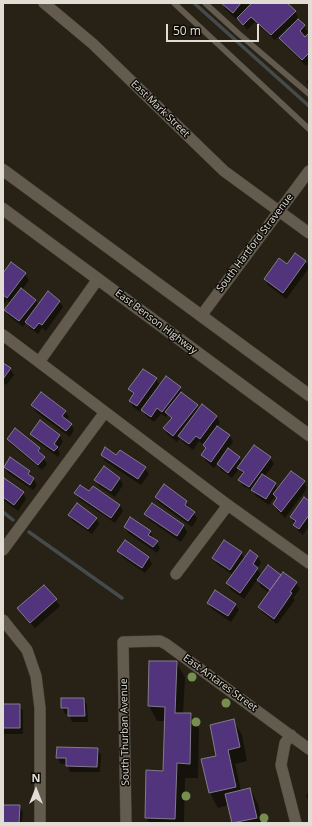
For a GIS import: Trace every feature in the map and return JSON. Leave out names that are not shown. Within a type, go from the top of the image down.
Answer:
[{"type":"main road","points":[[3,170],[309,395]]},
{"type":"main road","name":"East Benson Highway","points":[[3,209],[309,435]]},
{"type":"street","name":"East Mark Street","points":[[44,3],[93,44],[224,171],[309,233]]},
{"type":"street","name":"South Hartford Stravenue","points":[[201,316],[309,171]]},
{"type":"street","points":[[39,362],[98,279]]},
{"type":"street","points":[[3,335],[228,505],[309,563]]},
{"type":"street","points":[[3,550],[105,412]]},
{"type":"street","points":[[176,574],[228,505]]},
{"type":"street","points":[[3,620],[27,650],[36,676],[40,708],[40,823]]},
{"type":"street","name":"East Antares Street","points":[[123,642],[160,641],[166,644],[309,749]]},
{"type":"street","name":"South Thurban Avenue","points":[[123,642],[126,823]]},
{"type":"street","points":[[291,735],[285,743],[281,765],[296,823]]},
{"type":"lane","points":[[174,3],[309,129]]},
{"type":"lane","points":[[206,3],[239,34],[309,94]]},
{"type":"building","points":[[221,3],[241,3],[233,13]]},
{"type":"building","points":[[252,3],[287,3],[296,11],[271,35],[251,17],[243,25],[237,18]]},
{"type":"building","points":[[298,19],[305,25],[300,31],[305,37],[309,33],[309,53],[302,60],[279,38]]},
{"type":"building","points":[[295,253],[306,261],[283,293],[264,279],[279,258],[287,264]]},
{"type":"building","points":[[11,262],[26,273],[7,298],[3,295],[3,273]]},
{"type":"building","points":[[21,288],[36,300],[19,321],[4,310]]},
{"type":"building","points":[[48,291],[60,301],[42,325],[39,323],[34,329],[25,322]]},
{"type":"building","points":[[3,363],[11,368],[3,379]]},
{"type":"building","points":[[143,369],[157,378],[137,406],[129,401],[134,393],[128,389]]},
{"type":"building","points":[[166,376],[181,387],[162,412],[157,408],[151,417],[141,410]]},
{"type":"building","points":[[41,392],[66,411],[62,416],[72,424],[66,431],[31,405]]},
{"type":"building","points":[[181,392],[198,405],[173,436],[163,428],[172,418],[165,412]]},
{"type":"building","points":[[202,404],[217,416],[200,439],[196,436],[189,444],[178,436]]},
{"type":"building","points":[[40,420],[60,435],[54,444],[58,447],[54,451],[30,434]]},
{"type":"building","points":[[217,426],[230,435],[211,462],[201,455],[206,448],[203,445]]},
{"type":"building","points":[[15,428],[40,448],[38,451],[45,457],[38,465],[7,439]]},
{"type":"building","points":[[254,445],[271,457],[249,487],[238,480],[244,472],[237,468]]},
{"type":"building","points":[[105,447],[116,455],[120,450],[146,467],[138,479],[101,455]]},
{"type":"building","points":[[228,448],[240,457],[228,473],[217,464]]},
{"type":"building","points":[[10,457],[30,471],[28,474],[34,478],[30,485],[4,467]]},
{"type":"building","points":[[104,466],[120,478],[111,491],[94,480]]},
{"type":"building","points":[[291,471],[305,481],[281,512],[273,504],[277,498],[273,494]]},
{"type":"building","points":[[262,474],[276,483],[266,499],[251,490]]},
{"type":"building","points":[[4,478],[24,492],[14,505],[3,497]]},
{"type":"building","points":[[164,484],[187,501],[185,505],[195,512],[188,521],[155,497]]},
{"type":"building","points":[[80,485],[89,491],[93,486],[120,505],[111,518],[74,493]]},
{"type":"building","points":[[304,497],[309,501],[309,515],[299,529],[293,525],[296,521],[290,517]]},
{"type":"building","points":[[77,503],[97,518],[88,529],[68,515]]},
{"type":"building","points":[[152,503],[184,525],[177,536],[144,514]]},
{"type":"building","points":[[130,517],[151,531],[148,535],[158,541],[153,547],[124,527]]},
{"type":"building","points":[[125,540],[149,557],[142,568],[117,551]]},
{"type":"building","points":[[224,540],[242,552],[230,570],[212,558]]},
{"type":"building","points":[[250,550],[258,556],[253,564],[258,568],[240,593],[226,583]]},
{"type":"building","points":[[268,565],[281,575],[270,590],[257,580]]},
{"type":"building","points":[[283,572],[297,582],[290,592],[292,593],[274,619],[258,607]]},
{"type":"building","points":[[44,585],[57,599],[30,623],[17,608]]},
{"type":"building","points":[[215,590],[236,604],[228,616],[207,603]]},
{"type":"building","points":[[149,661],[177,661],[175,713],[191,713],[190,764],[177,763],[175,819],[145,818],[146,770],[163,771],[165,707],[148,706]]},
{"type":"building","points":[[61,698],[84,698],[85,716],[68,716],[68,708],[61,708]]},
{"type":"building","points":[[3,704],[20,704],[20,728],[3,728]]},
{"type":"building","points":[[234,719],[240,747],[228,750],[236,787],[209,793],[201,759],[216,756],[210,725]]},
{"type":"building","points":[[57,747],[98,748],[97,767],[66,766],[66,758],[56,758]]},
{"type":"building","points":[[250,788],[257,818],[232,823],[225,794]]},
{"type":"building","points":[[3,805],[20,805],[19,823],[3,823]]},
{"type":"waterway","points":[[194,3],[309,106]]},
{"type":"waterway","points":[[3,512],[13,520]]},
{"type":"waterway","points":[[29,532],[122,598]]}]
